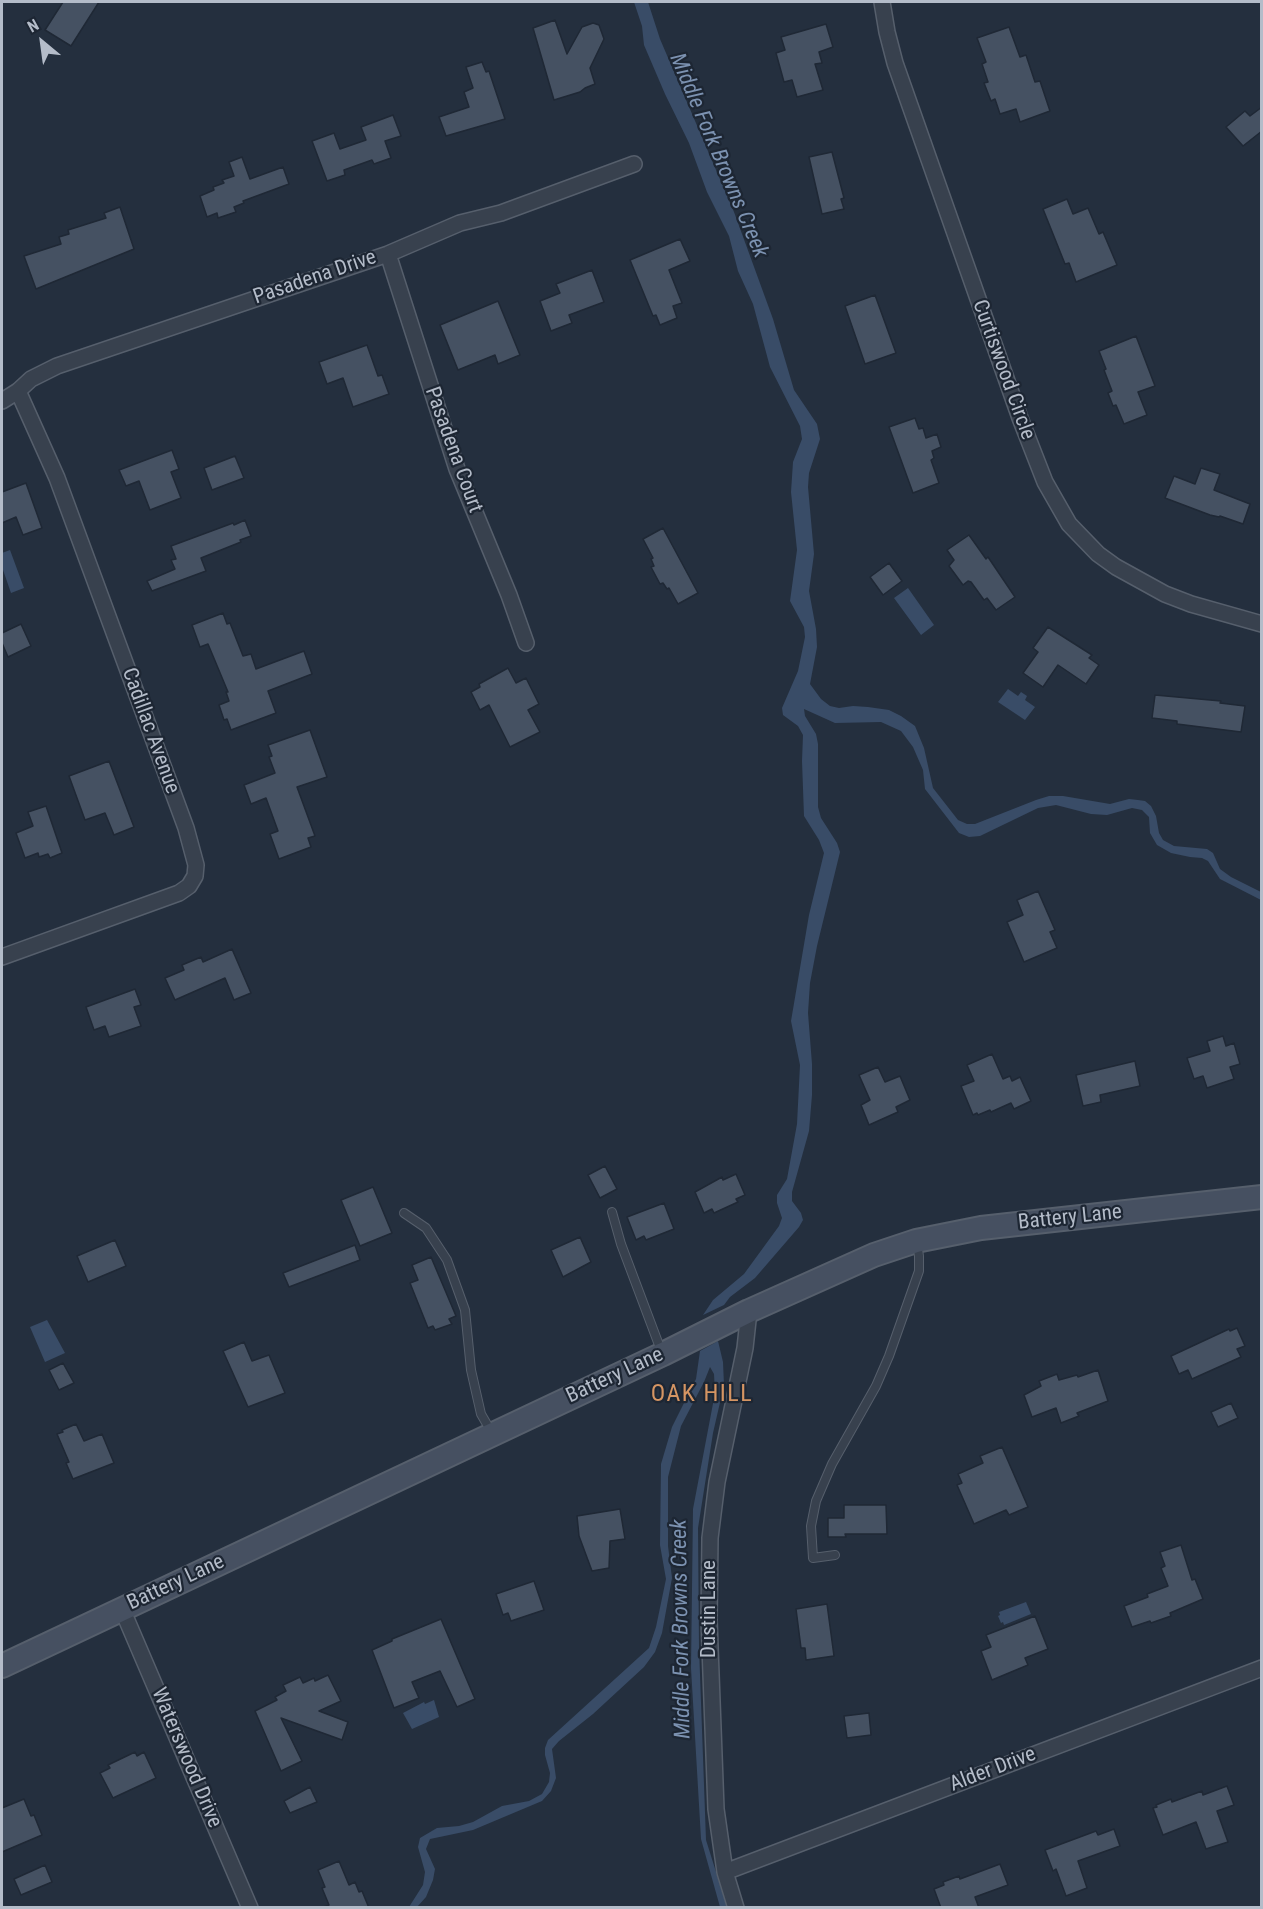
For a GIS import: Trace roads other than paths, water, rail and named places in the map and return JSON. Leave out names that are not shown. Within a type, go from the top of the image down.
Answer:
[{"type":"main road","name":"Battery Lane","points":[[2,1666],[840,1268],[874,1255],[916,1241],[1014,1224],[1262,1197]]},
{"type":"street","name":"Curtiswood Circle","points":[[882,2],[895,63],[1020,418],[1045,482],[1069,524],[1098,554],[1157,590],[1191,604],[1262,624]]},
{"type":"street","name":"Pasadena Drive","points":[[2,401],[31,379],[57,366],[388,254],[460,223],[501,213],[634,164]]},
{"type":"street","name":"Pasadena Court","points":[[388,254],[457,470],[509,595],[526,643]]},
{"type":"street","name":"Cadillac Avenue","points":[[2,957],[179,893],[189,886],[195,876],[196,865],[186,828],[57,478],[18,391]]},
{"type":"street","name":"Dustin Lane","points":[[736,1908],[725,1872],[716,1809],[709,1620],[710,1538],[717,1482],[743,1359],[749,1311]]},
{"type":"street","name":"Waterswood Drive","points":[[122,1609],[250,1908]]},
{"type":"street","name":"Alder Drive","points":[[725,1872],[1262,1668]]},
{"type":"lane","points":[[612,1212],[621,1244],[663,1354]]},
{"type":"lane","points":[[404,1213],[426,1228],[447,1260],[465,1310],[471,1370],[481,1414],[493,1434]]},
{"type":"lane","points":[[835,1555],[813,1558],[814,1507],[832,1464],[876,1386],[889,1356],[918,1270],[919,1256],[916,1241]]},
{"type":"water","points":[[634,2],[648,2],[660,39],[734,212],[773,319],[794,390],[817,424],[820,439],[809,473],[808,487],[814,554],[809,591],[817,647],[810,684],[821,699],[830,706],[889,710],[915,726],[924,748],[933,788],[958,820],[967,824],[975,824],[1049,796],[1063,796],[1110,804],[1129,799],[1145,801],[1151,806],[1156,816],[1159,833],[1163,840],[1174,846],[1207,849],[1213,853],[1220,869],[1261,892],[1261,900],[1220,879],[1208,861],[1171,853],[1157,845],[1150,833],[1149,817],[1142,810],[1132,808],[1107,815],[1091,814],[1056,805],[1038,808],[980,836],[969,837],[959,833],[925,789],[923,770],[913,747],[901,731],[881,722],[835,723],[804,709],[805,716],[816,734],[818,744],[818,807],[821,818],[840,852],[810,983],[808,1013],[812,1095],[809,1131],[792,1192],[792,1201],[803,1220],[755,1278],[730,1297],[724,1305],[703,1315],[713,1300],[744,1274],[779,1226],[782,1218],[777,1195],[787,1179],[797,1124],[800,1065],[791,1021],[809,915],[824,853],[804,816],[803,735],[798,726],[783,715],[782,708],[798,671],[805,637],[804,627],[790,601],[797,550],[791,492],[793,462],[802,439],[800,426],[770,367],[753,304],[738,271],[729,236],[707,192],[689,143],[644,45],[642,26]]},
{"type":"water","points":[[10,550],[24,588],[11,593],[2,567],[2,553]]},
{"type":"water","points":[[908,588],[934,625],[921,635],[894,598]]},
{"type":"water","points":[[1008,689],[1018,696],[1021,692],[1027,696],[1025,700],[1035,707],[1025,720],[998,702]]},
{"type":"water","points":[[47,1320],[65,1353],[45,1362],[30,1327]]},
{"type":"water","points":[[718,1341],[723,1362],[724,1385],[713,1433],[698,1528],[699,1647],[706,1840],[727,1907],[720,1907],[701,1839],[691,1668],[693,1509],[715,1393],[714,1374],[710,1367],[681,1426],[668,1477],[668,1546],[672,1578],[662,1633],[655,1652],[644,1667],[552,1749],[556,1778],[551,1791],[542,1801],[473,1830],[430,1839],[426,1849],[435,1869],[433,1880],[426,1897],[417,1907],[409,1907],[423,1885],[425,1872],[418,1847],[420,1838],[437,1828],[473,1822],[502,1806],[529,1801],[542,1794],[549,1782],[550,1773],[545,1755],[548,1740],[649,1648],[666,1579],[660,1545],[661,1464],[672,1427],[696,1379],[700,1351]]},
{"type":"water","points":[[1026,1602],[1031,1614],[1004,1625],[1003,1622],[1001,1623],[999,1612]]},
{"type":"water","points":[[434,1700],[439,1717],[412,1729],[403,1713],[424,1702],[425,1704]]},
{"type":"district","name":"OAK HILL","points":[[702,1395]]},
{"type":"water label","name":"Middle Fork Browns Creek","points":[[718,156]]},
{"type":"water label","name":"Middle Fork Browns Creek","points":[[682,1629]]}]
